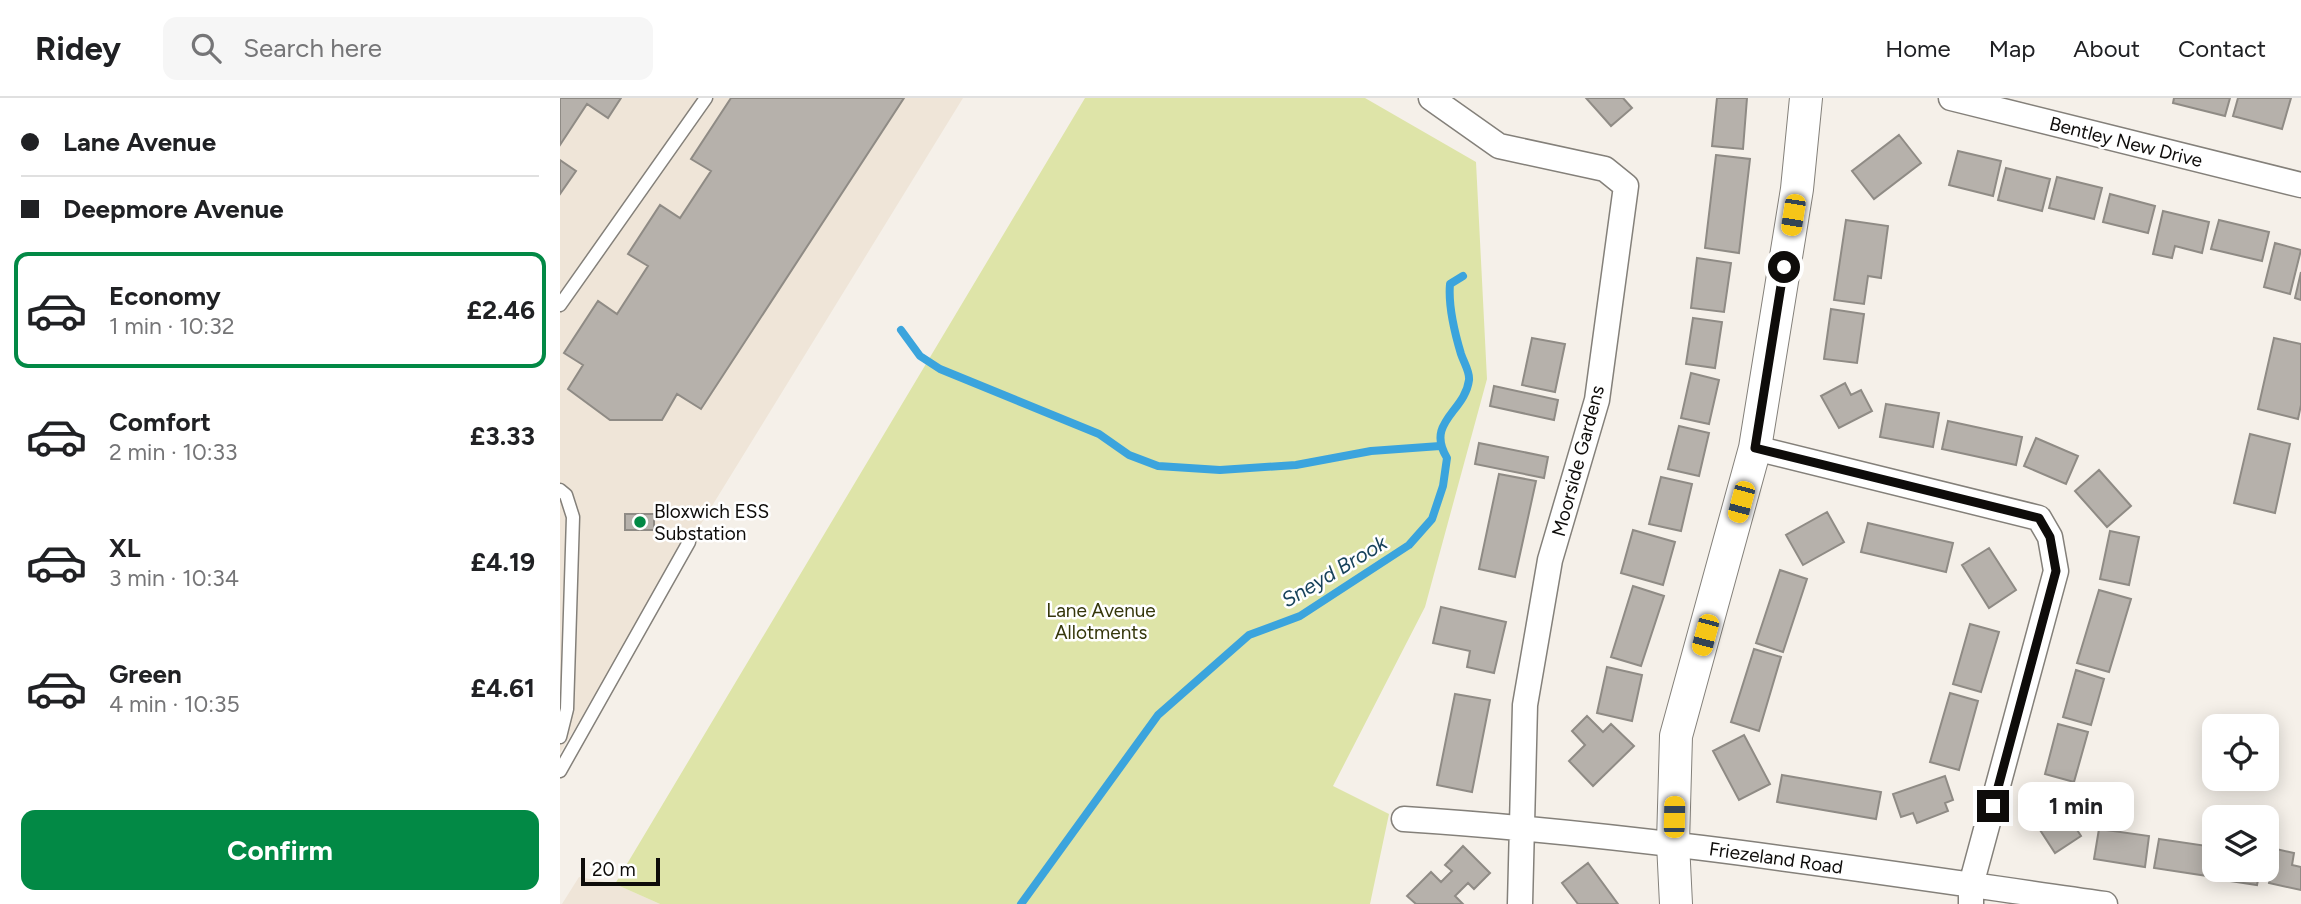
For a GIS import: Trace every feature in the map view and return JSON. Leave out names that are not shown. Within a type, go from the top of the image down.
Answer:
[{"type":"street","name":"Moorside Gardens","points":[[1431,98],[1499,146],[1605,169],[1626,186],[1597,400],[1550,560],[1525,705],[1522,827]]},
{"type":"street","points":[[1676,904],[1673,844],[1676,736],[1755,448],[1797,190],[1806,98]]},
{"type":"street","name":"Bentley New Drive","points":[[1951,98],[2301,186]]},
{"type":"street","points":[[1755,448],[2039,518],[2050,537],[2056,571],[1971,894]]},
{"type":"street","name":"Friezeland Road","points":[[1404,820],[1522,827],[1673,844],[1971,894],[2105,904]]},
{"type":"street","points":[[1520,904],[1522,827]]},
{"type":"lane","points":[[560,305],[706,98]]},
{"type":"lane","points":[[560,491],[566,495],[573,517],[567,709],[560,737]]},
{"type":"lane","points":[[560,771],[689,541]]},
{"type":"shaded area","points":[[560,98],[963,98],[560,753]]},
{"type":"shaded area","points":[[579,877],[615,884],[660,904],[562,904]]},
{"type":"green space","name":"Lane Avenue Allotments","points":[[1085,98],[1365,98],[1476,162],[1487,379],[1425,607],[1333,786],[1389,814],[1370,904],[660,904],[615,884]]},
{"type":"building","points":[[560,98],[621,98],[608,118],[587,104],[560,145]]},
{"type":"building","points":[[731,98],[904,98],[701,409],[677,394],[662,420],[610,420],[568,389],[583,365],[564,353],[598,301],[617,314],[648,266],[628,254],[660,205],[680,218],[711,171],[691,159]]},
{"type":"building","points":[[1586,98],[1623,98],[1632,108],[1611,126]]},
{"type":"building","points":[[1717,98],[1747,98],[1743,149],[1712,146]]},
{"type":"building","points":[[2174,98],[2230,98],[2225,116],[2173,103]]},
{"type":"building","points":[[2238,98],[2291,98],[2282,129],[2233,116]]},
{"type":"building","points":[[1899,135],[1921,163],[1874,199],[1852,171]]},
{"type":"building","points":[[1958,151],[2001,161],[1993,196],[1949,185]]},
{"type":"building","points":[[1716,155],[1750,159],[1739,253],[1705,248]]},
{"type":"building","points":[[560,160],[576,171],[560,194]]},
{"type":"building","points":[[2006,168],[2050,179],[2042,211],[1998,200]]},
{"type":"building","points":[[2057,177],[2102,188],[2094,219],[2049,208]]},
{"type":"building","points":[[2110,194],[2155,206],[2148,233],[2103,222]]},
{"type":"building","points":[[2163,211],[2209,222],[2202,253],[2175,246],[2172,258],[2153,254]]},
{"type":"building","points":[[1846,220],[1888,226],[1881,278],[1868,276],[1864,304],[1834,300]]},
{"type":"building","points":[[2219,220],[2269,232],[2262,261],[2211,249]]},
{"type":"building","points":[[2275,243],[2301,250],[2290,294],[2264,287]]},
{"type":"building","points":[[1697,258],[1731,263],[1724,312],[1691,308]]},
{"type":"building","points":[[2301,272],[2301,300],[2295,298]]},
{"type":"building","points":[[1831,309],[1864,314],[1857,363],[1824,359]]},
{"type":"building","points":[[1693,318],[1722,322],[1715,368],[1686,364]]},
{"type":"building","points":[[1532,338],[1565,344],[1555,392],[1522,385]]},
{"type":"building","points":[[2274,338],[2301,344],[2301,405],[2298,419],[2258,409]]},
{"type":"building","points":[[1691,373],[1719,380],[1709,424],[1681,418]]},
{"type":"building","points":[[1845,383],[1851,395],[1861,390],[1872,411],[1839,428],[1821,396]]},
{"type":"building","points":[[1494,386],[1558,400],[1554,420],[1490,406]]},
{"type":"building","points":[[1886,404],[1939,413],[1933,447],[1880,437]]},
{"type":"building","points":[[1948,421],[2022,437],[2016,465],[1942,449]]},
{"type":"building","points":[[1679,426],[1709,433],[1699,476],[1668,469]]},
{"type":"building","points":[[2250,434],[2290,444],[2275,513],[2234,503]]},
{"type":"building","points":[[2036,438],[2078,456],[2066,484],[2024,466]]},
{"type":"building","points":[[1479,443],[1548,457],[1544,478],[1475,464]]},
{"type":"building","points":[[2099,470],[2131,506],[2107,527],[2075,491]]},
{"type":"building","points":[[1499,474],[1536,481],[1515,577],[1479,569]]},
{"type":"building","points":[[1661,477],[1692,484],[1681,531],[1649,524]]},
{"type":"building","points":[[1827,512],[1844,542],[1803,565],[1786,535]]},
{"type":"building","name":"Bloxwich ESS Substation","points":[[625,514],[654,514],[654,530],[625,530]]},
{"type":"building","points":[[1868,523],[1953,543],[1946,572],[1861,552]]},
{"type":"building","points":[[1633,530],[1675,542],[1663,585],[1621,573]]},
{"type":"building","points":[[2110,531],[2139,537],[2129,585],[2100,579]]},
{"type":"building","points":[[1989,548],[2016,590],[1989,608],[1962,565]]},
{"type":"building","points":[[1780,570],[1807,579],[1783,652],[1756,643]]},
{"type":"building","points":[[1633,586],[1664,596],[1641,666],[1611,657]]},
{"type":"building","points":[[2099,590],[2131,599],[2109,672],[2077,663]]},
{"type":"building","points":[[1441,607],[1506,622],[1494,673],[1467,667],[1470,651],[1433,643]]},
{"type":"building","points":[[1970,624],[1999,632],[1981,692],[1953,684]]},
{"type":"building","points":[[1754,649],[1781,657],[1759,731],[1731,722]]},
{"type":"building","points":[[1607,667],[1642,675],[1632,721],[1597,713]]},
{"type":"building","points":[[2076,670],[2104,679],[2091,725],[2063,717]]},
{"type":"building","points":[[1950,693],[1978,701],[1959,770],[1930,762]]},
{"type":"building","points":[[1455,694],[1490,700],[1472,792],[1437,785]]},
{"type":"building","points":[[1587,716],[1603,732],[1611,724],[1634,746],[1593,786],[1569,761],[1585,745],[1572,731]]},
{"type":"building","points":[[2058,724],[2088,732],[2074,782],[2045,774]]},
{"type":"building","points":[[1744,735],[1770,784],[1739,800],[1713,751]]},
{"type":"building","points":[[1782,775],[1881,792],[1876,819],[1777,802]]},
{"type":"building","points":[[1945,776],[1953,800],[1945,803],[1948,811],[1917,823],[1913,813],[1901,817],[1893,794]]},
{"type":"building","points":[[2055,796],[2081,836],[2055,853],[2029,813]]},
{"type":"building","points":[[2099,829],[2149,836],[2145,867],[2094,859]]},
{"type":"building","points":[[2159,839],[2202,845],[2202,875],[2154,868]]},
{"type":"building","points":[[1463,846],[1490,873],[1474,889],[1468,883],[1455,896],[1463,904],[1416,904],[1407,896],[1431,872],[1441,882],[1452,871],[1445,865]]},
{"type":"building","points":[[2279,850],[2294,853],[2292,865],[2301,867],[2301,890],[2269,883],[2279,882]]},
{"type":"building","points":[[1588,863],[1618,904],[1578,904],[1562,883]]},
{"type":"building","points":[[2237,882],[2258,882],[2257,885]]},
{"type":"waterway","name":"Sneyd Brook","points":[[1021,904],[1158,715],[1249,635],[1300,616],[1409,545],[1432,519],[1443,486],[1447,458],[1441,446],[1443,426],[1461,401],[1469,380],[1456,338],[1450,301],[1450,284],[1463,276]]},
{"type":"waterway","points":[[901,330],[920,356],[940,369],[1099,434],[1129,455],[1158,466],[1220,470],[1296,465],[1371,451],[1440,446]]},
{"type":"place","name":"Bloxwich ESS Substation","points":[[640,522]]},
{"type":"route","points":[[1784,267],[1755,448],[2039,518],[2050,537],[2056,571],[1993,806]]}]
